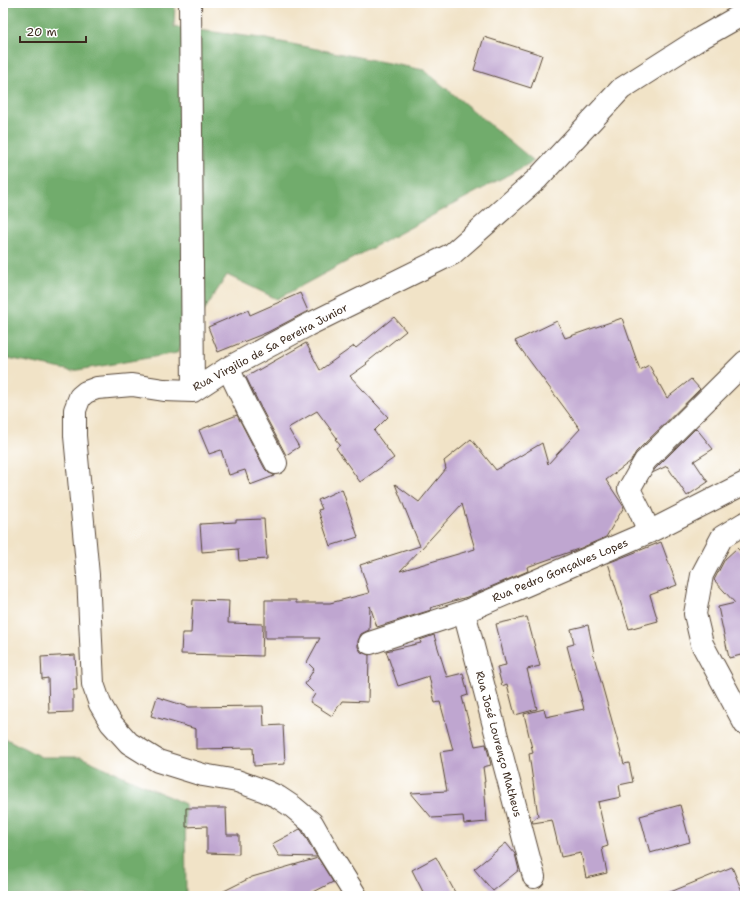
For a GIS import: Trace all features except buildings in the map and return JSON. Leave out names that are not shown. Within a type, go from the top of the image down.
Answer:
[{"type":"street","points":[[190,3],[193,391]]},
{"type":"street","name":"Rua Virgilio de Sa Pereira Junior","points":[[356,896],[312,823],[293,807],[278,797],[237,781],[203,775],[158,761],[129,743],[111,723],[100,704],[93,684],[88,575],[75,436],[75,410],[80,397],[86,392],[97,388],[132,385],[164,390],[193,391],[228,368],[308,325],[452,254],[537,179],[621,90],[701,38],[745,13]]},
{"type":"street","points":[[649,532],[628,489],[645,460],[745,362]]},
{"type":"street","points":[[228,368],[276,463]]},
{"type":"street","name":"Rua Pedro Gonçalves Lopes","points":[[370,643],[464,612],[649,532],[745,483]]},
{"type":"street","points":[[745,523],[722,537],[702,575],[695,614],[702,644],[745,724]]},
{"type":"street","name":"Rua José Lourenço Matheus","points":[[464,612],[534,877]]},
{"type":"green space","points":[[3,3],[175,3],[174,27],[261,38],[424,70],[534,161],[277,299],[227,275],[177,353],[72,371],[3,357]]},
{"type":"green space","points":[[3,737],[41,757],[81,757],[185,804],[186,896],[3,896]]}]
